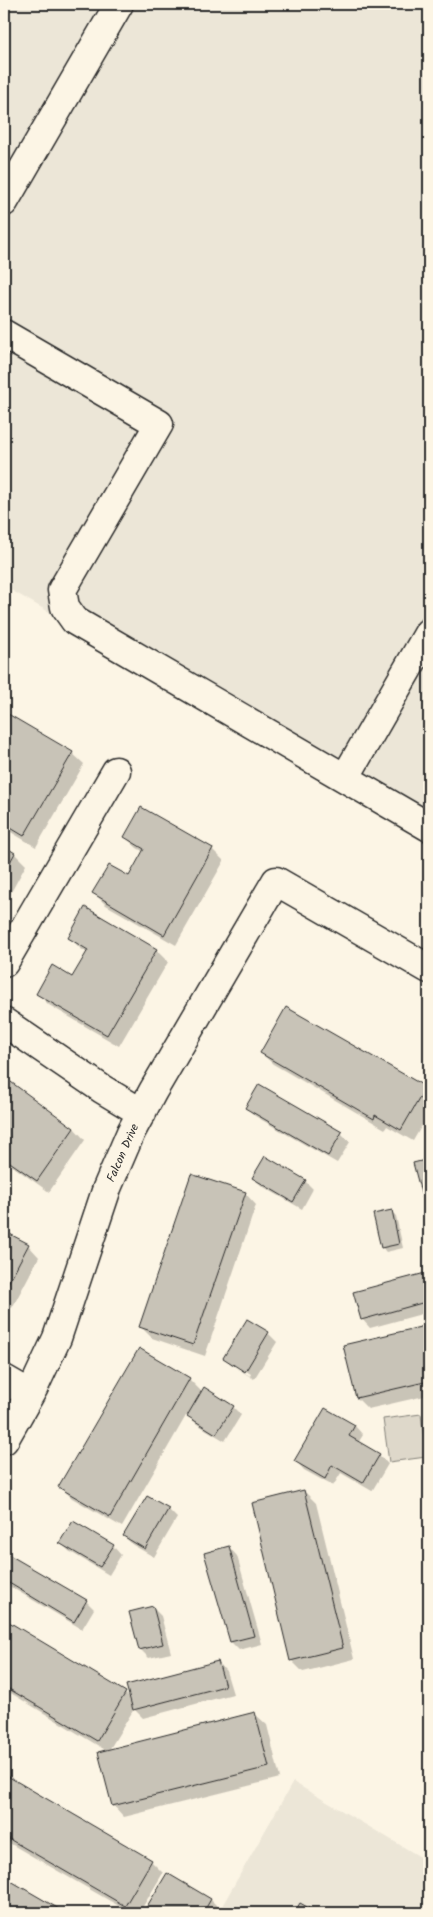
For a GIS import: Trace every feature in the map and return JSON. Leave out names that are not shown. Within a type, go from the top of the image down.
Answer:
[{"type":"street","points":[[4,202],[119,4]]},
{"type":"street","points":[[4,334],[159,424],[62,590],[65,607],[75,621],[429,827]]},
{"type":"street","points":[[345,778],[429,632]]},
{"type":"street","points":[[4,963],[116,771]]},
{"type":"street","name":"Falcon Drive","points":[[4,1440],[30,1394],[57,1338],[107,1188],[131,1132],[276,881],[429,969]]},
{"type":"street","points":[[4,1022],[102,1089],[142,1113]]},
{"type":"street","points":[[4,1380],[30,1394]]},
{"type":"shaded area","points":[[4,4],[429,4],[429,831],[4,586]]},
{"type":"shaded area","points":[[421,1414],[426,1457],[389,1462],[383,1419]]},
{"type":"shaded area","points":[[293,1782],[429,1862],[429,1913],[218,1913]]},
{"type":"building","points":[[8,714],[73,752],[24,836],[4,824],[4,721]]},
{"type":"building","points":[[141,807],[213,848],[164,935],[92,893],[109,865],[129,876],[144,849],[124,837]]},
{"type":"building","points":[[4,846],[15,853],[4,873]]},
{"type":"building","points":[[85,907],[157,949],[107,1035],[36,994],[52,965],[72,977],[88,950],[68,938]]},
{"type":"building","points":[[286,1007],[426,1087],[401,1130],[375,1115],[374,1119],[260,1053]]},
{"type":"building","points":[[4,1077],[74,1128],[37,1181],[4,1158]]},
{"type":"building","points":[[259,1084],[342,1132],[328,1156],[245,1108]]},
{"type":"building","points":[[265,1156],[306,1180],[293,1202],[252,1178]]},
{"type":"building","points":[[429,1159],[429,1223],[413,1163]]},
{"type":"building","points":[[191,1174],[246,1192],[193,1345],[139,1327]]},
{"type":"building","points":[[392,1210],[399,1244],[381,1248],[373,1214]]},
{"type":"building","points":[[4,1231],[29,1244],[4,1291]]},
{"type":"building","points":[[429,1272],[429,1301],[361,1320],[353,1292]]},
{"type":"building","points":[[247,1319],[269,1332],[245,1372],[223,1358]]},
{"type":"building","points":[[429,1325],[429,1381],[356,1398],[343,1345]]},
{"type":"building","points":[[139,1348],[190,1378],[110,1517],[58,1487]]},
{"type":"building","points":[[204,1387],[234,1406],[216,1434],[187,1416]]},
{"type":"building","points":[[325,1408],[355,1425],[349,1436],[380,1454],[363,1483],[332,1465],[325,1479],[294,1461]]},
{"type":"building","points":[[304,1490],[343,1648],[290,1661],[252,1503]]},
{"type":"building","points":[[147,1496],[169,1508],[145,1549],[123,1536]]},
{"type":"building","points":[[73,1521],[114,1545],[100,1567],[59,1543]]},
{"type":"building","points":[[229,1546],[254,1636],[230,1642],[204,1553]]},
{"type":"building","points":[[6,1553],[87,1600],[74,1622],[4,1580],[4,1557]]},
{"type":"building","points":[[153,1606],[163,1644],[139,1650],[129,1612]]},
{"type":"building","points":[[4,1619],[126,1692],[97,1741],[4,1686]]},
{"type":"building","points":[[218,1661],[225,1686],[133,1710],[126,1685]]},
{"type":"building","points":[[255,1712],[269,1767],[112,1806],[98,1752]]},
{"type":"building","points":[[4,1774],[152,1860],[125,1906],[4,1836]]},
{"type":"building","points":[[167,1873],[211,1899],[203,1913],[143,1913]]},
{"type":"building","points":[[4,1877],[66,1913],[13,1913],[4,1908]]},
{"type":"building","points":[[300,1903],[318,1913],[294,1913]]}]
